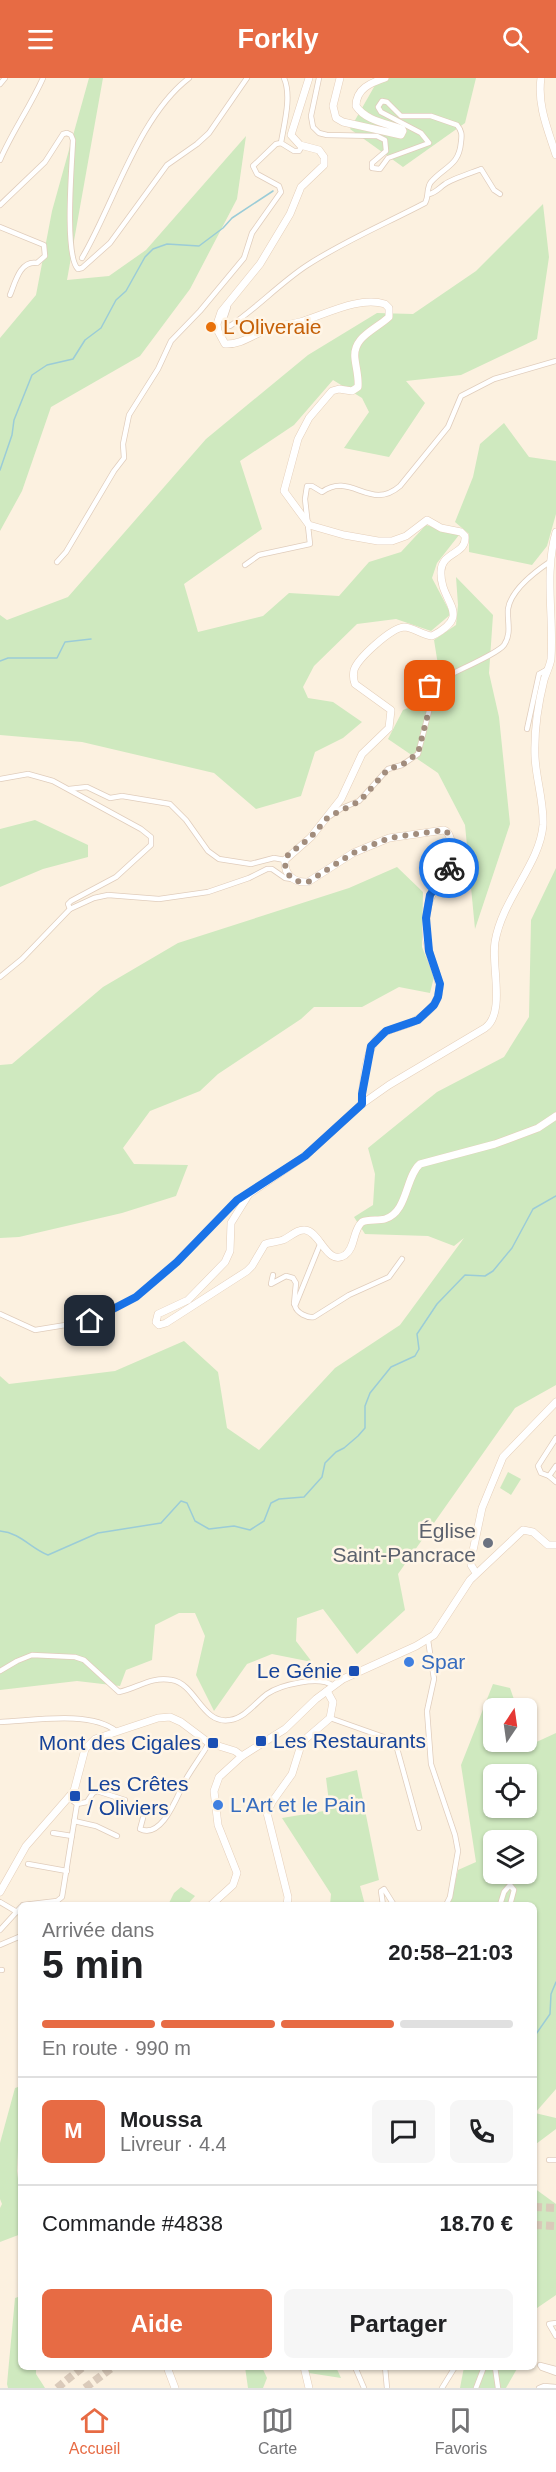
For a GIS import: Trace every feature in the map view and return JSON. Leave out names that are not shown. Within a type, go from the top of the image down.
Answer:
[{"type":"street","points":[[0,84],[5,78]]},
{"type":"street","points":[[0,160],[21,118],[32,104],[43,78]]},
{"type":"street","points":[[82,258],[108,210],[116,187],[144,132],[168,99],[189,78]]},
{"type":"street","points":[[0,205],[45,162],[63,134],[71,135],[73,140],[69,231],[74,264],[78,269],[82,268],[110,243],[167,165],[209,133],[247,78]]},
{"type":"street","points":[[281,143],[287,97],[287,84],[284,78]]},
{"type":"street","points":[[285,860],[311,837],[328,817],[341,800],[362,754],[388,728],[392,715],[389,707],[355,684],[354,671],[367,652],[397,630],[404,627],[432,636],[449,626],[453,621],[454,613],[442,584],[442,564],[447,557],[463,549],[466,543],[465,536],[460,532],[441,528],[427,520],[406,536],[385,542],[309,525],[284,491],[298,439],[309,418],[329,394],[337,389],[352,391],[358,387],[355,346],[364,335],[388,317],[389,308],[380,303],[340,308],[296,323],[269,328],[233,344],[225,344],[220,339],[217,324],[221,312],[260,264],[290,214],[301,187],[324,165],[324,158],[319,150],[302,146],[293,140],[291,132],[309,78]]},
{"type":"street","points":[[228,302],[224,319],[226,325],[230,326],[304,267],[359,234],[425,204],[431,183],[456,160],[460,153],[462,134],[457,125],[431,116],[401,116],[387,102],[382,101],[378,107],[381,112],[421,133],[429,143],[388,158],[380,169],[372,168],[372,163],[386,151],[384,140],[377,136],[323,134],[313,127],[311,116],[319,78]]},
{"type":"street","points":[[340,78],[333,111],[338,120],[401,135],[404,131],[402,129],[371,118],[356,106],[357,96],[362,90],[385,78]]},
{"type":"street","points":[[541,78],[539,91],[541,106],[556,155]]},
{"type":"street","points":[[57,562],[66,552],[124,458],[123,444],[129,414],[158,369],[171,341],[200,311],[244,258],[252,233],[281,192],[279,186],[257,174],[252,165],[276,144],[281,143],[294,151],[299,151],[302,146]]},
{"type":"street","points":[[429,194],[436,192],[448,182],[481,169],[494,190],[500,194]]},
{"type":"street","points":[[0,227],[44,245],[45,256],[37,263],[31,262],[24,266],[10,295]]},
{"type":"street","points":[[245,565],[259,555],[309,545],[312,541],[305,499],[307,486],[312,486],[322,492],[329,487],[344,486],[373,496],[391,493],[400,486],[444,433],[461,396],[494,379],[556,361]]},
{"type":"street","points":[[0,1314],[35,1330],[90,1321],[136,1297],[177,1262],[237,1200],[305,1156],[362,1104],[389,1084],[485,1028],[494,1019],[496,989],[494,955],[499,923],[541,836],[543,812],[535,757],[535,735],[551,656],[549,610],[556,532]]},
{"type":"street","points":[[328,817],[360,801],[388,769],[402,765],[418,753],[430,706],[428,696],[430,686],[456,670],[499,651],[510,634],[509,606],[515,595],[552,561]]},
{"type":"street","points":[[527,729],[539,674],[548,669]]},
{"type":"street","points":[[0,779],[28,774],[53,781],[141,829],[152,840],[149,847],[126,870],[71,901],[68,907],[70,909]]},
{"type":"street","points":[[69,789],[87,787],[110,798],[122,796],[170,804],[219,860],[251,864],[274,858],[285,860]]},
{"type":"street","points":[[0,977],[22,959],[70,909],[94,898],[108,895],[159,898],[208,892],[267,869],[272,869],[285,878],[300,883],[308,882],[353,853],[398,835],[444,830],[449,833],[453,855],[448,869],[430,895],[426,918],[429,951],[440,984],[438,997],[434,1005],[418,1020],[386,1031],[371,1046],[362,1104]]},
{"type":"street","points":[[285,860],[287,873],[292,879]]},
{"type":"street","points":[[249,1194],[230,1226],[230,1251],[227,1260],[188,1300],[156,1316],[155,1320],[158,1324],[165,1323],[247,1271],[265,1244],[281,1241],[306,1230],[321,1242],[330,1254],[342,1257],[349,1251],[355,1231],[362,1222],[385,1219],[395,1212],[406,1193],[414,1171],[420,1164],[495,1144],[538,1128],[556,1116]]},
{"type":"street","points":[[295,1306],[321,1242]]},
{"type":"street","points":[[273,1275],[271,1284],[286,1276],[294,1280],[296,1310],[306,1317],[314,1317],[349,1295],[389,1278],[402,1259]]},
{"type":"street","points":[[476,1573],[471,1560],[482,1508],[503,1457],[556,1402]]},
{"type":"street","points":[[556,1438],[538,1466],[541,1473],[556,1482]]},
{"type":"street","points":[[549,1476],[556,1466]]},
{"type":"street","points":[[214,1902],[233,1885],[237,1873],[220,1835],[215,1785],[219,1777],[242,1756],[285,1729],[330,1689],[357,1671],[428,1640],[440,1629],[463,1588],[476,1573],[525,1530],[533,1532],[544,1543],[556,1545]]},
{"type":"street","points":[[428,1640],[434,1678],[427,1711],[431,1764],[455,1835],[458,1851],[448,1902]]},
{"type":"street","points":[[0,1671],[17,1660],[32,1656],[75,1657],[84,1660],[119,1692],[142,1682],[159,1678],[174,1680],[186,1685],[202,1707],[216,1719],[228,1721],[240,1717],[268,1693],[281,1687],[321,1681],[330,1689],[333,1702],[330,1718],[322,1728],[311,1733],[302,1742],[292,1774],[267,1813],[287,1902]]},
{"type":"street","points":[[0,1892],[10,1878],[26,1846],[69,1798],[77,1785],[84,1752],[95,1739],[158,1718],[170,1717],[181,1722],[209,1743],[235,1751],[242,1756]]},
{"type":"street","points":[[0,1722],[50,1718],[83,1720],[100,1723],[116,1731]]},
{"type":"street","points":[[330,1718],[393,1739],[419,1828]]},
{"type":"street","points":[[143,1818],[140,1829],[145,1832],[166,1818],[209,1743]]},
{"type":"street","points":[[69,1798],[77,1804],[87,1802],[91,1794],[97,1791],[125,1800]]},
{"type":"street","points":[[50,1902],[60,1900],[77,1804]]},
{"type":"street","points":[[74,1821],[96,1826],[117,1836]]},
{"type":"street","points":[[53,1833],[72,1836]]},
{"type":"street","points":[[28,1864],[66,1871]]},
{"type":"street","points":[[501,1902],[504,1892],[510,1885],[514,1890],[511,1902]]},
{"type":"street","points":[[383,1902],[381,1891],[384,1889],[392,1902]]},
{"type":"street","points":[[0,1902],[18,1907]]},
{"type":"street","points":[[0,1930],[18,1910]]},
{"type":"street","points":[[0,1945],[18,1937]]},
{"type":"street","points":[[549,2160],[556,2160]]},
{"type":"street","points":[[556,2323],[549,2324],[556,2336]]},
{"type":"street","points":[[168,2370],[175,2388]]},
{"type":"street","points":[[305,2370],[309,2388]]},
{"type":"street","points":[[356,2370],[364,2388]]},
{"type":"street","points":[[385,2370],[387,2388]]},
{"type":"street","points":[[442,2388],[453,2370]]},
{"type":"street","points":[[476,2388],[483,2370]]},
{"type":"street","points":[[495,2370],[498,2388]]},
{"type":"street","points":[[539,2388],[556,2387]]},
{"type":"green space","points":[[89,78],[103,78],[67,280],[109,276],[146,250],[246,136],[237,199],[190,289],[140,356],[51,407],[22,491],[0,531],[0,338],[36,295],[52,211]]},
{"type":"green space","points":[[373,78],[476,78],[465,123],[403,167],[350,129],[378,80]]},
{"type":"green space","points":[[543,204],[549,257],[537,339],[461,375],[406,381],[425,403],[389,457],[344,448],[369,412],[362,398],[333,380],[294,425],[240,461],[262,529],[184,584],[198,632],[263,616],[289,593],[339,596],[369,562],[401,552],[426,525],[459,535],[437,563],[432,578],[451,614],[431,631],[396,619],[357,624],[314,666],[303,687],[308,698],[333,702],[362,722],[343,738],[315,752],[301,796],[256,809],[214,773],[82,742],[0,735],[0,615],[7,620],[68,597],[206,439],[308,355],[377,313],[413,314],[476,271]]},
{"type":"green space","points":[[504,423],[529,457],[556,461],[556,514],[547,546],[532,565],[469,552],[469,534],[455,522],[473,477],[480,444]]},
{"type":"green space","points":[[456,577],[493,615],[489,673],[499,717],[510,824],[475,929],[465,825],[438,773],[388,739],[403,710],[436,697],[438,665],[434,640],[456,625],[458,605]]},
{"type":"green space","points":[[35,820],[88,845],[88,857],[43,869],[0,887],[0,829]]},
{"type":"green space","points":[[397,867],[423,892],[422,947],[434,977],[430,993],[399,987],[362,1007],[314,1007],[301,1019],[218,1074],[200,1091],[150,1111],[123,1148],[134,1164],[188,1165],[176,1196],[122,1213],[19,1237],[0,1238],[0,1065],[12,1064],[103,987],[178,943],[349,888]]},
{"type":"green space","points":[[556,868],[556,1385],[515,1408],[398,1574],[405,1610],[357,1654],[323,1609],[297,1618],[296,1641],[312,1662],[272,1654],[247,1664],[214,1711],[196,1675],[205,1636],[195,1613],[179,1613],[155,1625],[152,1660],[126,1670],[120,1686],[77,1681],[0,1690],[0,1376],[9,1384],[115,1371],[184,1341],[218,1372],[227,1428],[259,1450],[335,1368],[400,1325],[464,1238],[454,1246],[428,1236],[365,1234],[354,1217],[373,1205],[375,1174],[368,1148],[437,1092],[504,1057],[529,1017],[531,920]]},
{"type":"green space","points":[[508,1472],[521,1479],[511,1495],[500,1488]]},
{"type":"green space","points":[[493,1684],[510,1688],[514,1698],[487,1698]]},
{"type":"green space","points":[[483,1709],[483,1752],[537,1752],[537,1742],[556,1733],[556,2089],[537,2111],[537,1902],[451,1902],[458,1870],[476,1862],[461,1765]]},
{"type":"green space","points":[[357,1770],[379,1880],[360,1886],[364,1902],[330,1902],[331,1894],[282,1818],[330,1810],[326,1778]]},
{"type":"green space","points":[[181,1887],[195,1896],[190,1902],[170,1902],[174,1893]]},
{"type":"green space","points":[[18,2087],[18,2235],[0,2242],[2,2204],[0,2199],[0,2143],[15,2088]]},
{"type":"green space","points":[[537,2113],[556,2118],[556,2129],[537,2143]]},
{"type":"green space","points":[[537,2190],[556,2204],[556,2295],[537,2308]]},
{"type":"green space","points":[[18,2297],[18,2370],[36,2370],[45,2388],[8,2388],[15,2298]]},
{"type":"green space","points":[[245,2370],[263,2370],[267,2378],[263,2388],[248,2388]]},
{"type":"green space","points":[[308,2370],[337,2370],[341,2378],[309,2373]]},
{"type":"green space","points":[[463,2370],[516,2370],[506,2388],[460,2388]]},
{"type":"waterway","points":[[0,470],[12,435],[14,420],[32,375],[47,365],[73,359],[85,340],[101,328],[116,300],[126,291],[145,257],[153,249],[167,244],[199,246],[223,228],[232,218],[273,191]]},
{"type":"waterway","points":[[0,661],[8,658],[57,658],[65,642],[91,639]]},
{"type":"waterway","points":[[0,1531],[14,1535],[48,1555],[98,1533],[161,1523],[181,1501],[187,1503],[195,1521],[209,1529],[234,1526],[250,1530],[264,1521],[271,1503],[279,1499],[304,1497],[322,1477],[325,1463],[365,1428],[365,1406],[370,1393],[391,1367],[415,1356],[419,1349],[417,1334],[437,1304],[465,1275],[485,1276],[493,1271],[512,1248],[533,1209],[556,1196]]},
{"type":"waterway","points":[[537,2033],[550,2014],[551,1994],[556,1982]]},
{"type":"tunnel","points":[[537,2207],[556,2208]]},
{"type":"tunnel","points":[[537,2225],[556,2226]]},
{"type":"tunnel","points":[[57,2388],[79,2370]]},
{"type":"tunnel","points":[[85,2388],[109,2370]]},
{"type":"way so far","points":[[430,686],[428,696],[430,706],[418,753],[402,765],[388,769],[360,801],[328,817],[311,837],[288,855],[285,867],[292,879],[300,883],[308,882],[353,853],[389,838],[444,830],[449,833],[454,850],[449,868]]},
{"type":"place","name":"L'Oliveraie","points":[[211,327]]},
{"type":"place","name":"Église Saint-Pancrace","points":[[488,1543]]},
{"type":"place","name":"Spar","points":[[409,1662]]},
{"type":"place","name":"Le Génie","points":[[354,1671]]},
{"type":"place","name":"Les Restaurants","points":[[261,1741]]},
{"type":"place","name":"Mont des Cigales","points":[[213,1743]]},
{"type":"place","name":"Les Crêtes / Oliviers","points":[[75,1796]]},
{"type":"place","name":"L'Art et le Pain","points":[[218,1805]]},
{"type":"route","points":[[90,1321],[133,1300],[177,1262],[237,1200],[305,1156],[362,1104],[368,1052],[371,1046],[386,1031],[418,1020],[434,1005],[440,993],[439,980],[429,951],[426,918],[430,895],[449,868]]}]
